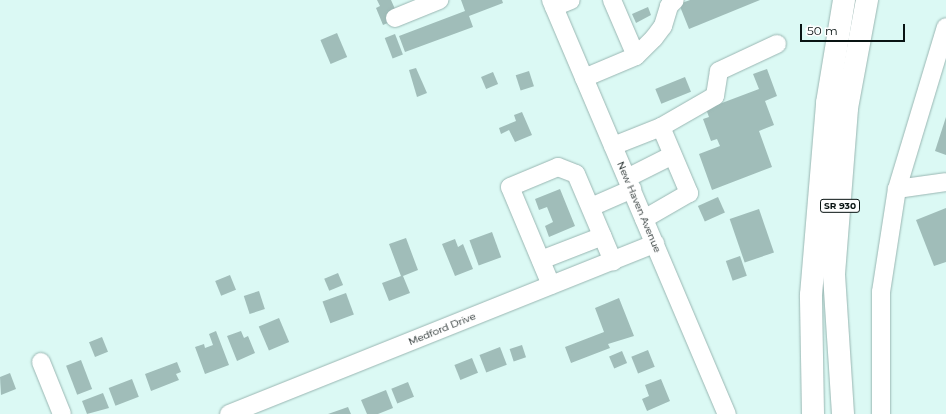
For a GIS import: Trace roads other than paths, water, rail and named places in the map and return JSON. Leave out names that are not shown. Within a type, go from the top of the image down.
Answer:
[{"type":"highway","name":"SR 930","points":[[813,414],[811,295],[827,103],[844,0]]},
{"type":"highway","name":"SR 930","points":[[843,414],[834,274],[847,108],[867,0]]},
{"type":"street","points":[[396,18],[439,0]]},
{"type":"street","points":[[612,0],[636,56]]},
{"type":"street","points":[[584,78],[636,56],[654,38],[662,26],[669,6],[675,0]]},
{"type":"street","name":"New Haven Avenue","points":[[559,2],[584,78],[727,414]]},
{"type":"street","points":[[882,414],[881,292],[897,189],[946,27]]},
{"type":"street","points":[[613,146],[661,127],[715,96],[720,71],[777,44]]},
{"type":"street","points":[[644,219],[689,193],[661,127]]},
{"type":"street","points":[[590,207],[629,184],[673,155]]},
{"type":"street","points":[[551,285],[510,187],[558,167],[576,174],[613,261]]},
{"type":"street","points":[[897,189],[946,182]]},
{"type":"street","points":[[541,260],[602,236]]},
{"type":"street","name":"Medford Drive","points":[[229,414],[655,244]]},
{"type":"street","points":[[574,247],[584,272]]},
{"type":"street","points":[[41,362],[62,414]]}]
